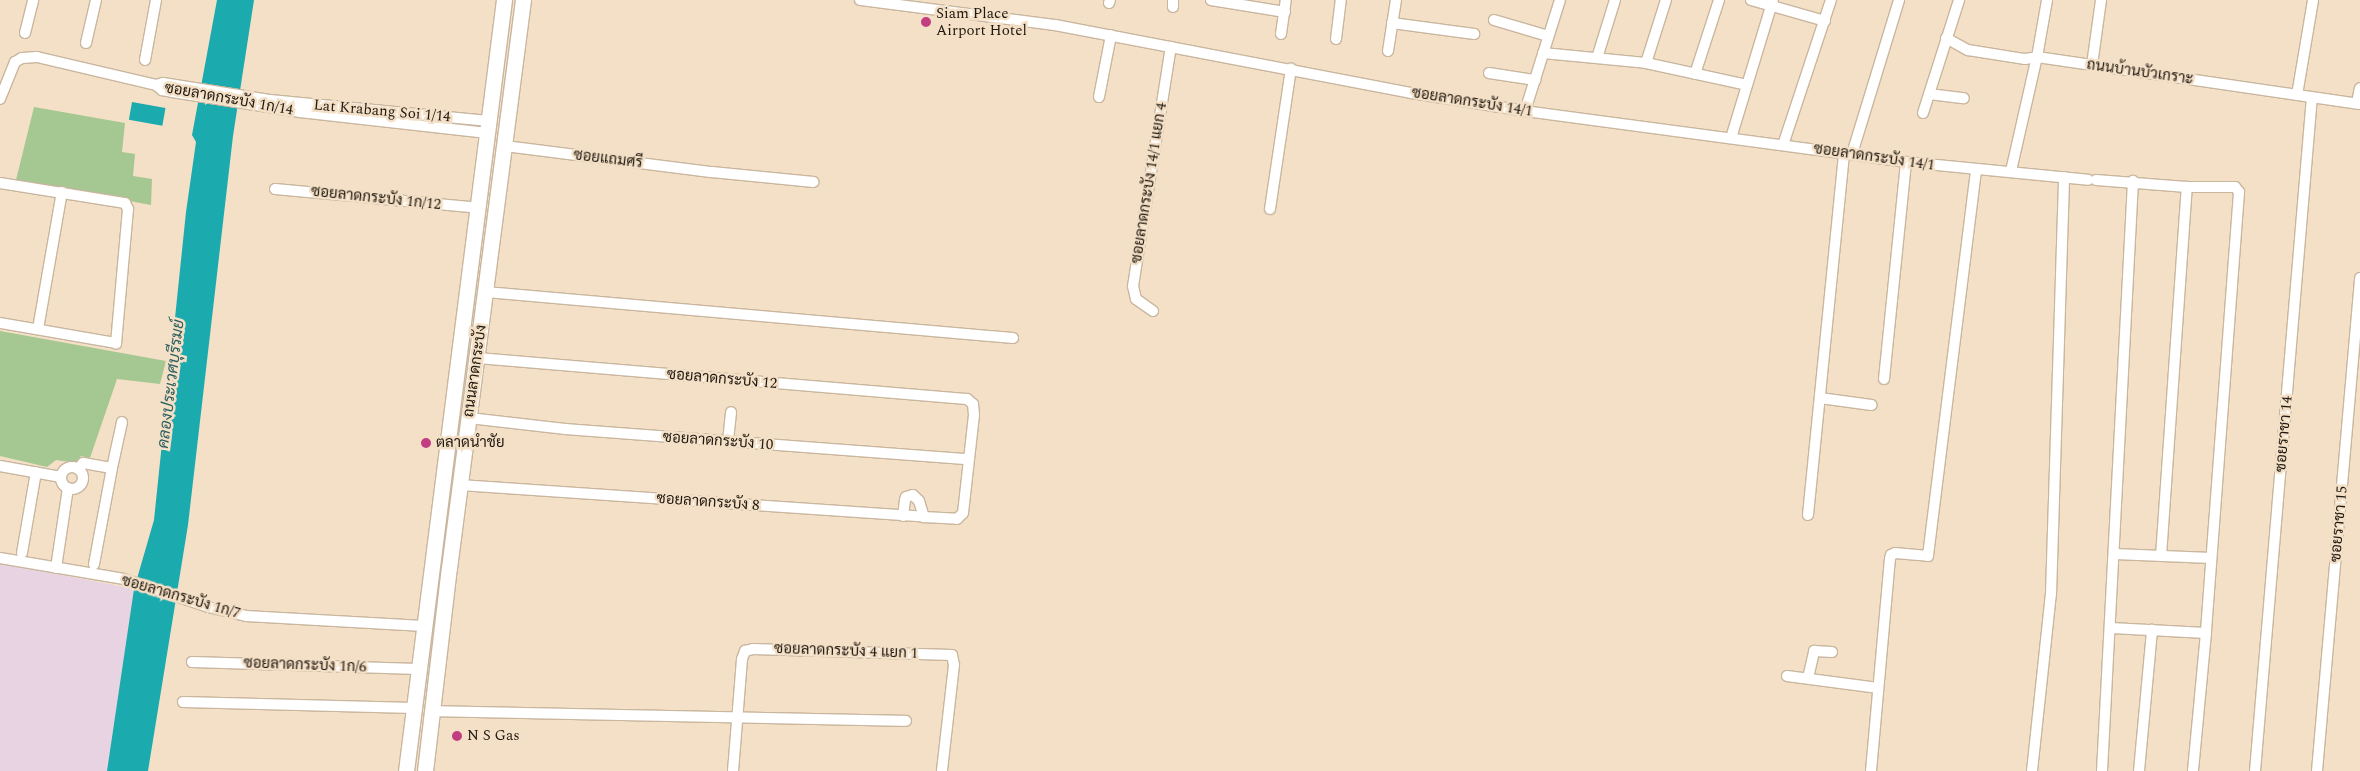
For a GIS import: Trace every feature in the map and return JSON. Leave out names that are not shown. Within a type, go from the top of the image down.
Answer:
[{"type":"main road","name":"ถนนลาดกระบัง","points":[[406,771],[504,0]]},
{"type":"main road","name":"ถนนลาดกระบัง","points":[[425,771],[523,0]]},
{"type":"main road","points":[[488,127],[506,134]]},
{"type":"street","points":[[25,33],[33,0]]},
{"type":"street","points":[[86,43],[96,0]]},
{"type":"street","points":[[145,60],[156,0]]},
{"type":"street","name":"ซอยลาดกระบัง 14/1","points":[[860,0],[1055,25],[1411,93],[1525,111],[1783,144],[1906,162],[2092,180],[2133,181],[2187,187],[2235,187],[2239,192],[2211,558]]},
{"type":"street","points":[[1212,0],[1285,12]]},
{"type":"street","points":[[1281,34],[1286,0]]},
{"type":"street","points":[[1336,39],[1341,0]]},
{"type":"street","points":[[1388,51],[1396,0]]},
{"type":"street","points":[[1525,111],[1560,0]]},
{"type":"street","points":[[1597,58],[1615,0]]},
{"type":"street","points":[[1646,63],[1666,0]]},
{"type":"street","points":[[1695,74],[1719,0]]},
{"type":"street","points":[[1751,0],[1772,3],[1825,21]]},
{"type":"street","points":[[1783,144],[1831,0]]},
{"type":"street","points":[[1808,514],[1848,154],[1899,0]]},
{"type":"street","points":[[1924,113],[1959,0]]},
{"type":"street","points":[[2011,171],[2037,57],[2047,0]]},
{"type":"street","points":[[2092,65],[2101,0]]},
{"type":"street","points":[[2297,95],[2313,0]]},
{"type":"street","points":[[1731,138],[1772,3]]},
{"type":"street","points":[[1494,20],[1548,36]]},
{"type":"street","points":[[1392,23],[1474,34]]},
{"type":"street","points":[[1099,97],[1111,35]]},
{"type":"street","name":"ถนนบ้านบัวเกราะ","points":[[1946,38],[1968,50],[2025,59],[2037,57],[2358,104]]},
{"type":"street","name":"ซอยลาดกระบัง 14/1 แยก 4","points":[[1153,311],[1136,299],[1133,286],[1171,47]]},
{"type":"street","points":[[1543,53],[1646,63],[1746,85]]},
{"type":"street","name":"ซอยลาดกระบัง 1ก/14","points":[[0,99],[15,62],[30,57],[156,85],[163,83],[173,88],[389,123],[488,127]]},
{"type":"street","points":[[1270,209],[1291,69]]},
{"type":"street","points":[[1489,73],[1535,80]]},
{"type":"street","points":[[2358,104],[2360,88]]},
{"type":"street","points":[[1929,94],[1964,98]]},
{"type":"street","name":"ซอยราชา 14","points":[[2255,771],[2312,97]]},
{"type":"street","name":"Lat Krabang Soi 1/14","points":[[300,108],[391,111],[488,127]]},
{"type":"street","points":[[389,123],[391,111]]},
{"type":"street","name":"ซอยแถมศรี","points":[[506,134],[712,172],[814,182]]},
{"type":"street","points":[[1884,379],[1906,162]]},
{"type":"street","points":[[1871,771],[1891,555],[1928,556],[1976,169]]},
{"type":"street","points":[[2032,771],[2051,594],[2064,177]]},
{"type":"street","points":[[2102,771],[2115,554],[2133,181]]},
{"type":"street","points":[[0,183],[62,192],[128,206],[118,341],[115,343],[0,323]]},
{"type":"street","points":[[2160,556],[2187,187]]},
{"type":"street","name":"ซอยลาดกระบัง 1ก/12","points":[[274,188],[478,208]]},
{"type":"street","points":[[38,329],[62,192]]},
{"type":"street","name":"ซอยราชา 15","points":[[2317,771],[2360,278]]},
{"type":"street","points":[[486,292],[1013,338]]},
{"type":"street","name":"ซอยลาดกระบัง 12","points":[[477,358],[967,399],[974,407],[968,459]]},
{"type":"street","points":[[1820,398],[1872,405]]},
{"type":"street","points":[[728,441],[731,412]]},
{"type":"street","name":"ซอยลาดกระบัง 10","points":[[469,418],[565,429],[968,459]]},
{"type":"street","points":[[93,569],[122,422]]},
{"type":"street","name":"ซอยลาดกระบัง 8","points":[[460,485],[956,519],[963,513],[968,459]]},
{"type":"street","points":[[78,470],[83,463],[112,468]]},
{"type":"street","points":[[0,466],[61,477]]},
{"type":"street","points":[[74,467],[83,477],[81,484],[75,488],[68,488],[62,484],[61,477],[67,468],[74,467]]},
{"type":"street","points":[[22,553],[36,472]]},
{"type":"street","points":[[56,568],[68,488]]},
{"type":"street","points":[[904,516],[906,497],[912,494],[919,502],[924,517]]},
{"type":"street","points":[[2115,554],[2211,558],[2193,771]]},
{"type":"street","name":"ซอยลาดกระบัง 1ก/7","points":[[0,558],[56,568],[93,569],[208,607],[270,619],[424,626]]},
{"type":"street","points":[[2111,628],[2206,633]]},
{"type":"street","points":[[2139,771],[2152,630]]},
{"type":"street","name":"ซอยลาดกระบัง 4 แยก 1","points":[[732,771],[742,659],[744,651],[748,649],[950,655],[954,661],[942,771]]},
{"type":"street","points":[[1808,678],[1814,651],[1832,652]]},
{"type":"street","name":"ซอยลาดกระบัง 1ก/6","points":[[192,662],[418,669]]},
{"type":"street","points":[[1787,676],[1878,688]]},
{"type":"street","points":[[183,702],[414,708]]},
{"type":"street","points":[[432,711],[906,720]]},
{"type":"shaded area","points":[[0,563],[134,589],[107,771],[0,771]]},
{"type":"green space","points":[[34,107],[125,123],[122,152],[135,154],[133,176],[152,179],[151,205],[16,180]]},
{"type":"green space","points":[[0,331],[166,361],[160,384],[117,379],[90,458],[81,456],[76,463],[56,460],[47,467],[0,456]]},
{"type":"water","name":"คลองประเวศบุรีรมย์","points":[[217,0],[254,0],[233,136],[188,525],[148,771],[107,771],[134,589],[154,520],[186,212],[196,142],[192,135]]},
{"type":"water","points":[[132,102],[165,108],[162,126],[129,120]]},
{"type":"place","name":"Siam Place Airport Hotel","points":[[926,22]]},
{"type":"place","name":"ตลาดนำชัย","points":[[426,443]]},
{"type":"place","name":"N S Gas","points":[[457,736]]}]
